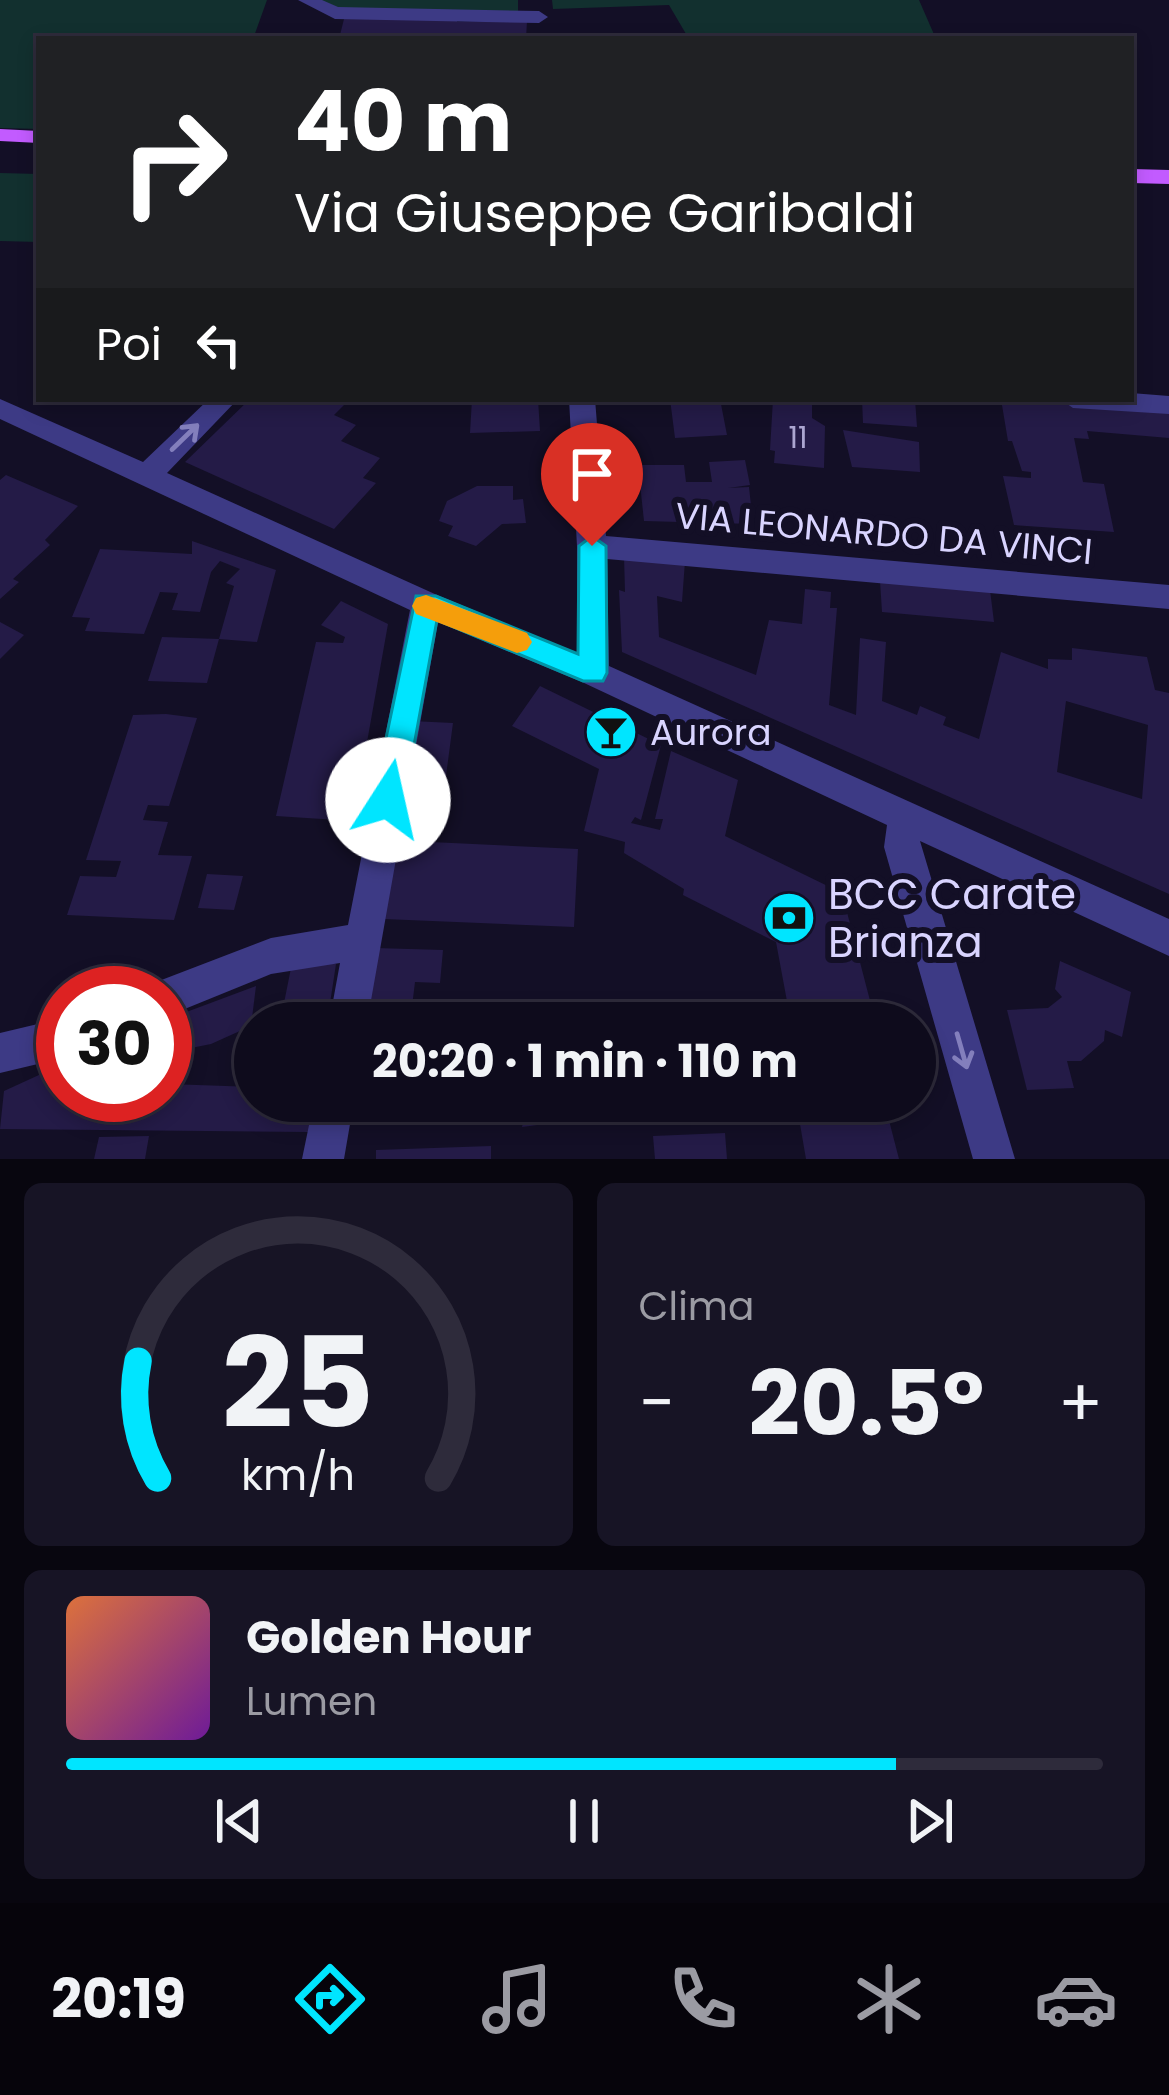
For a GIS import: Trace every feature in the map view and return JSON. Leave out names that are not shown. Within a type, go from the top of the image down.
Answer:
[{"type":"main road","points":[[0,135],[36,137]]},
{"type":"main road","points":[[1134,176],[1169,177]]},
{"type":"street","points":[[307,0],[335,14],[538,8]]},
{"type":"street","points":[[146,476],[222,402]]},
{"type":"street","points":[[582,402],[592,546],[593,673]]},
{"type":"street","points":[[1121,402],[1169,405]]},
{"type":"street","points":[[0,408],[1169,938]]},
{"type":"street","name":"VIA LEONARDO DA VINCI","points":[[592,546],[1169,597]]},
{"type":"street","points":[[352,1002],[426,604]]},
{"type":"street","points":[[904,817],[902,847],[994,1159]]},
{"type":"street","points":[[192,987],[271,956],[363,941]]},
{"type":"street","points":[[0,1053],[36,1044]]},
{"type":"street","points":[[323,1159],[330,1122]]},
{"type":"green space","points":[[0,0],[267,0],[254,36],[36,36],[36,129],[0,128]]},
{"type":"green space","points":[[313,0],[518,0],[518,13],[347,14]]},
{"type":"green space","points":[[552,0],[919,0],[935,36],[687,36],[669,5],[553,9]]},
{"type":"green space","points":[[0,173],[36,174],[36,242],[0,241]]},
{"type":"building","points":[[344,19],[527,21],[526,36],[340,36]]},
{"type":"building","points":[[247,402],[347,402],[334,415],[356,425],[341,441],[380,458],[363,478],[376,483],[334,529],[185,462]]},
{"type":"building","points":[[472,402],[538,402],[540,431],[470,433]]},
{"type":"building","points":[[670,402],[721,402],[727,435],[675,438]]},
{"type":"building","points":[[773,402],[812,402],[812,418],[825,426],[824,468],[774,463],[775,451],[770,450]]},
{"type":"building","points":[[862,402],[915,402],[917,427],[863,423]]},
{"type":"building","points":[[1002,402],[1097,402],[1169,411],[1169,438],[1087,431],[1089,439],[1074,438],[1083,482],[1104,484],[1114,532],[1014,525],[1003,476],[1031,478],[1031,472],[1022,471],[1012,441],[1008,441]]},
{"type":"building","points":[[843,430],[919,442],[920,472],[852,467]]},
{"type":"building","points":[[745,460],[750,485],[728,488],[749,487],[753,524],[644,521],[638,465],[684,465],[686,482],[712,482],[709,462]]},
{"type":"building","points":[[6,475],[78,506],[45,540],[50,545],[13,579],[19,582],[0,599],[0,480]]},
{"type":"building","points":[[477,486],[513,486],[513,500],[523,499],[526,523],[502,524],[476,546],[448,536],[453,526],[439,521],[447,501]]},
{"type":"building","points":[[192,541],[276,570],[257,642],[219,639],[234,586],[226,583],[240,569],[220,561],[211,572],[200,612],[172,610],[178,593],[160,592],[144,634],[85,631],[90,618],[72,617],[100,549],[192,554]]},
{"type":"building","points":[[624,556],[685,561],[682,602],[657,596],[659,637],[756,675],[769,620],[802,624],[805,589],[831,592],[830,608],[837,608],[829,705],[856,715],[860,638],[886,642],[882,701],[917,715],[920,706],[946,717],[943,725],[979,739],[1001,652],[1048,669],[1048,659],[1072,660],[1072,648],[1147,657],[1155,690],[1169,693],[1169,894],[622,652],[619,590],[625,592]],"holes":[[[1066,701],[1148,725],[1142,799],[1057,772]]]},
{"type":"building","points":[[880,581],[990,590],[994,622],[882,612]]},
{"type":"building","points":[[341,601],[388,624],[353,821],[276,816],[316,642],[343,643],[345,637],[321,625]]},
{"type":"building","points":[[0,622],[24,635],[0,659]]},
{"type":"building","points":[[162,637],[219,639],[207,683],[148,681]]},
{"type":"building","points":[[540,686],[661,745],[641,820],[635,817],[631,823],[660,830],[663,819],[655,819],[671,751],[738,780],[725,836],[842,893],[870,1002],[787,1002],[776,942],[683,895],[684,889],[624,853],[625,842],[584,831],[599,769],[512,726]]},
{"type":"building","points":[[133,715],[197,718],[169,806],[148,805],[143,820],[168,822],[158,855],[192,856],[174,920],[67,915],[80,876],[116,877],[121,861],[86,860]]},
{"type":"building","points":[[411,721],[453,723],[444,791],[401,789]]},
{"type":"building","points":[[406,792],[439,794],[431,842],[578,849],[574,927],[384,919]]},
{"type":"building","points":[[207,874],[243,876],[234,910],[198,908]]},
{"type":"building","points":[[375,948],[443,950],[440,983],[415,982],[413,1002],[368,1002]]},
{"type":"building","points":[[1060,961],[1131,992],[1122,1037],[1105,1030],[1104,1041],[1081,1061],[1067,1061],[1074,1088],[1027,1090],[1007,1010],[1048,1008],[1062,997],[1055,989]]},
{"type":"building","points":[[292,963],[336,964],[330,1002],[284,1002]]},
{"type":"building","points":[[256,986],[254,1002],[234,1002],[234,1034],[211,1044],[192,1048],[192,1010]]},
{"type":"building","points":[[36,1076],[36,1122],[192,1122],[192,1085],[234,1086],[234,1122],[311,1122],[309,1132],[0,1129],[4,1091]]},
{"type":"building","points":[[523,1122],[560,1122],[522,1127]]},
{"type":"building","points":[[800,1122],[889,1122],[899,1159],[806,1159]]},
{"type":"building","points":[[725,1133],[727,1159],[655,1159],[653,1136]]},
{"type":"building","points":[[149,1136],[145,1159],[94,1159],[99,1137]]},
{"type":"building","points":[[491,1146],[491,1159],[376,1159],[376,1150]]},
{"type":"slow traffic","points":[[426,606],[517,642]]},
{"type":"place","name":"Aurora","points":[[611,732]]},
{"type":"place","name":"BCC Carate Brianza","points":[[789,918]]},
{"type":"route","points":[[388,800],[426,604],[593,673],[592,546]]}]
